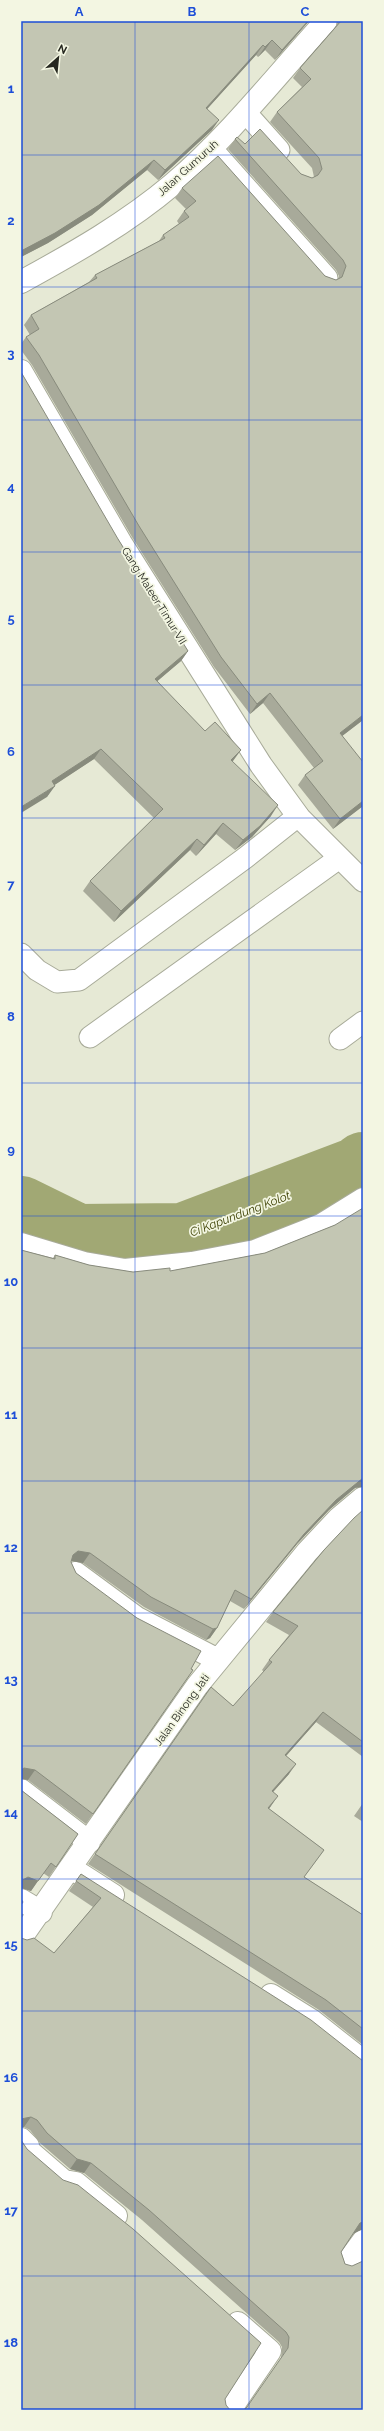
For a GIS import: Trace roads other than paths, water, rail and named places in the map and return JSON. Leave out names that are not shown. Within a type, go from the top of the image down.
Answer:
[{"type":"street","name":"Jalan Gumuruh","points":[[21,282],[119,225],[173,184],[246,113],[315,25]]},
{"type":"street","name":"Gang Maleer Timur VII","points":[[21,371],[125,550],[261,765],[298,816]]},
{"type":"street","points":[[21,1244],[84,1263],[125,1270],[192,1263],[255,1251],[321,1224],[363,1199]]},
{"type":"street","name":"Jalan Binong Jati","points":[[21,1938],[197,1686],[307,1552],[338,1519],[363,1498]]},
{"type":"street","points":[[76,1573],[137,1618],[218,1660]]},
{"type":"street","points":[[21,1790],[89,1842]]},
{"type":"street","points":[[71,1868],[129,1905]]},
{"type":"street","points":[[21,1900],[40,1912]]},
{"type":"street","points":[[252,1984],[311,2020],[363,2061]]},
{"type":"street","points":[[21,2139],[28,2146],[28,2150],[64,2181],[76,2183],[134,2230]]},
{"type":"street","points":[[346,2264],[363,2241]]},
{"type":"street","points":[[222,2310],[270,2351],[230,2410]]},
{"type":"lane","points":[[246,113],[292,164]]},
{"type":"lane","points":[[211,148],[327,278]]},
{"type":"lane","points":[[21,954],[37,970],[56,982],[79,980],[245,858],[298,816],[338,859],[363,881]]},
{"type":"lane","points":[[90,1037],[338,859]]},
{"type":"lane","points":[[340,1039],[363,1022]]},
{"type":"waterway","name":"Ci Kapundung Kolot","points":[[21,1208],[78,1236],[183,1235],[357,1169],[363,1164]]}]
